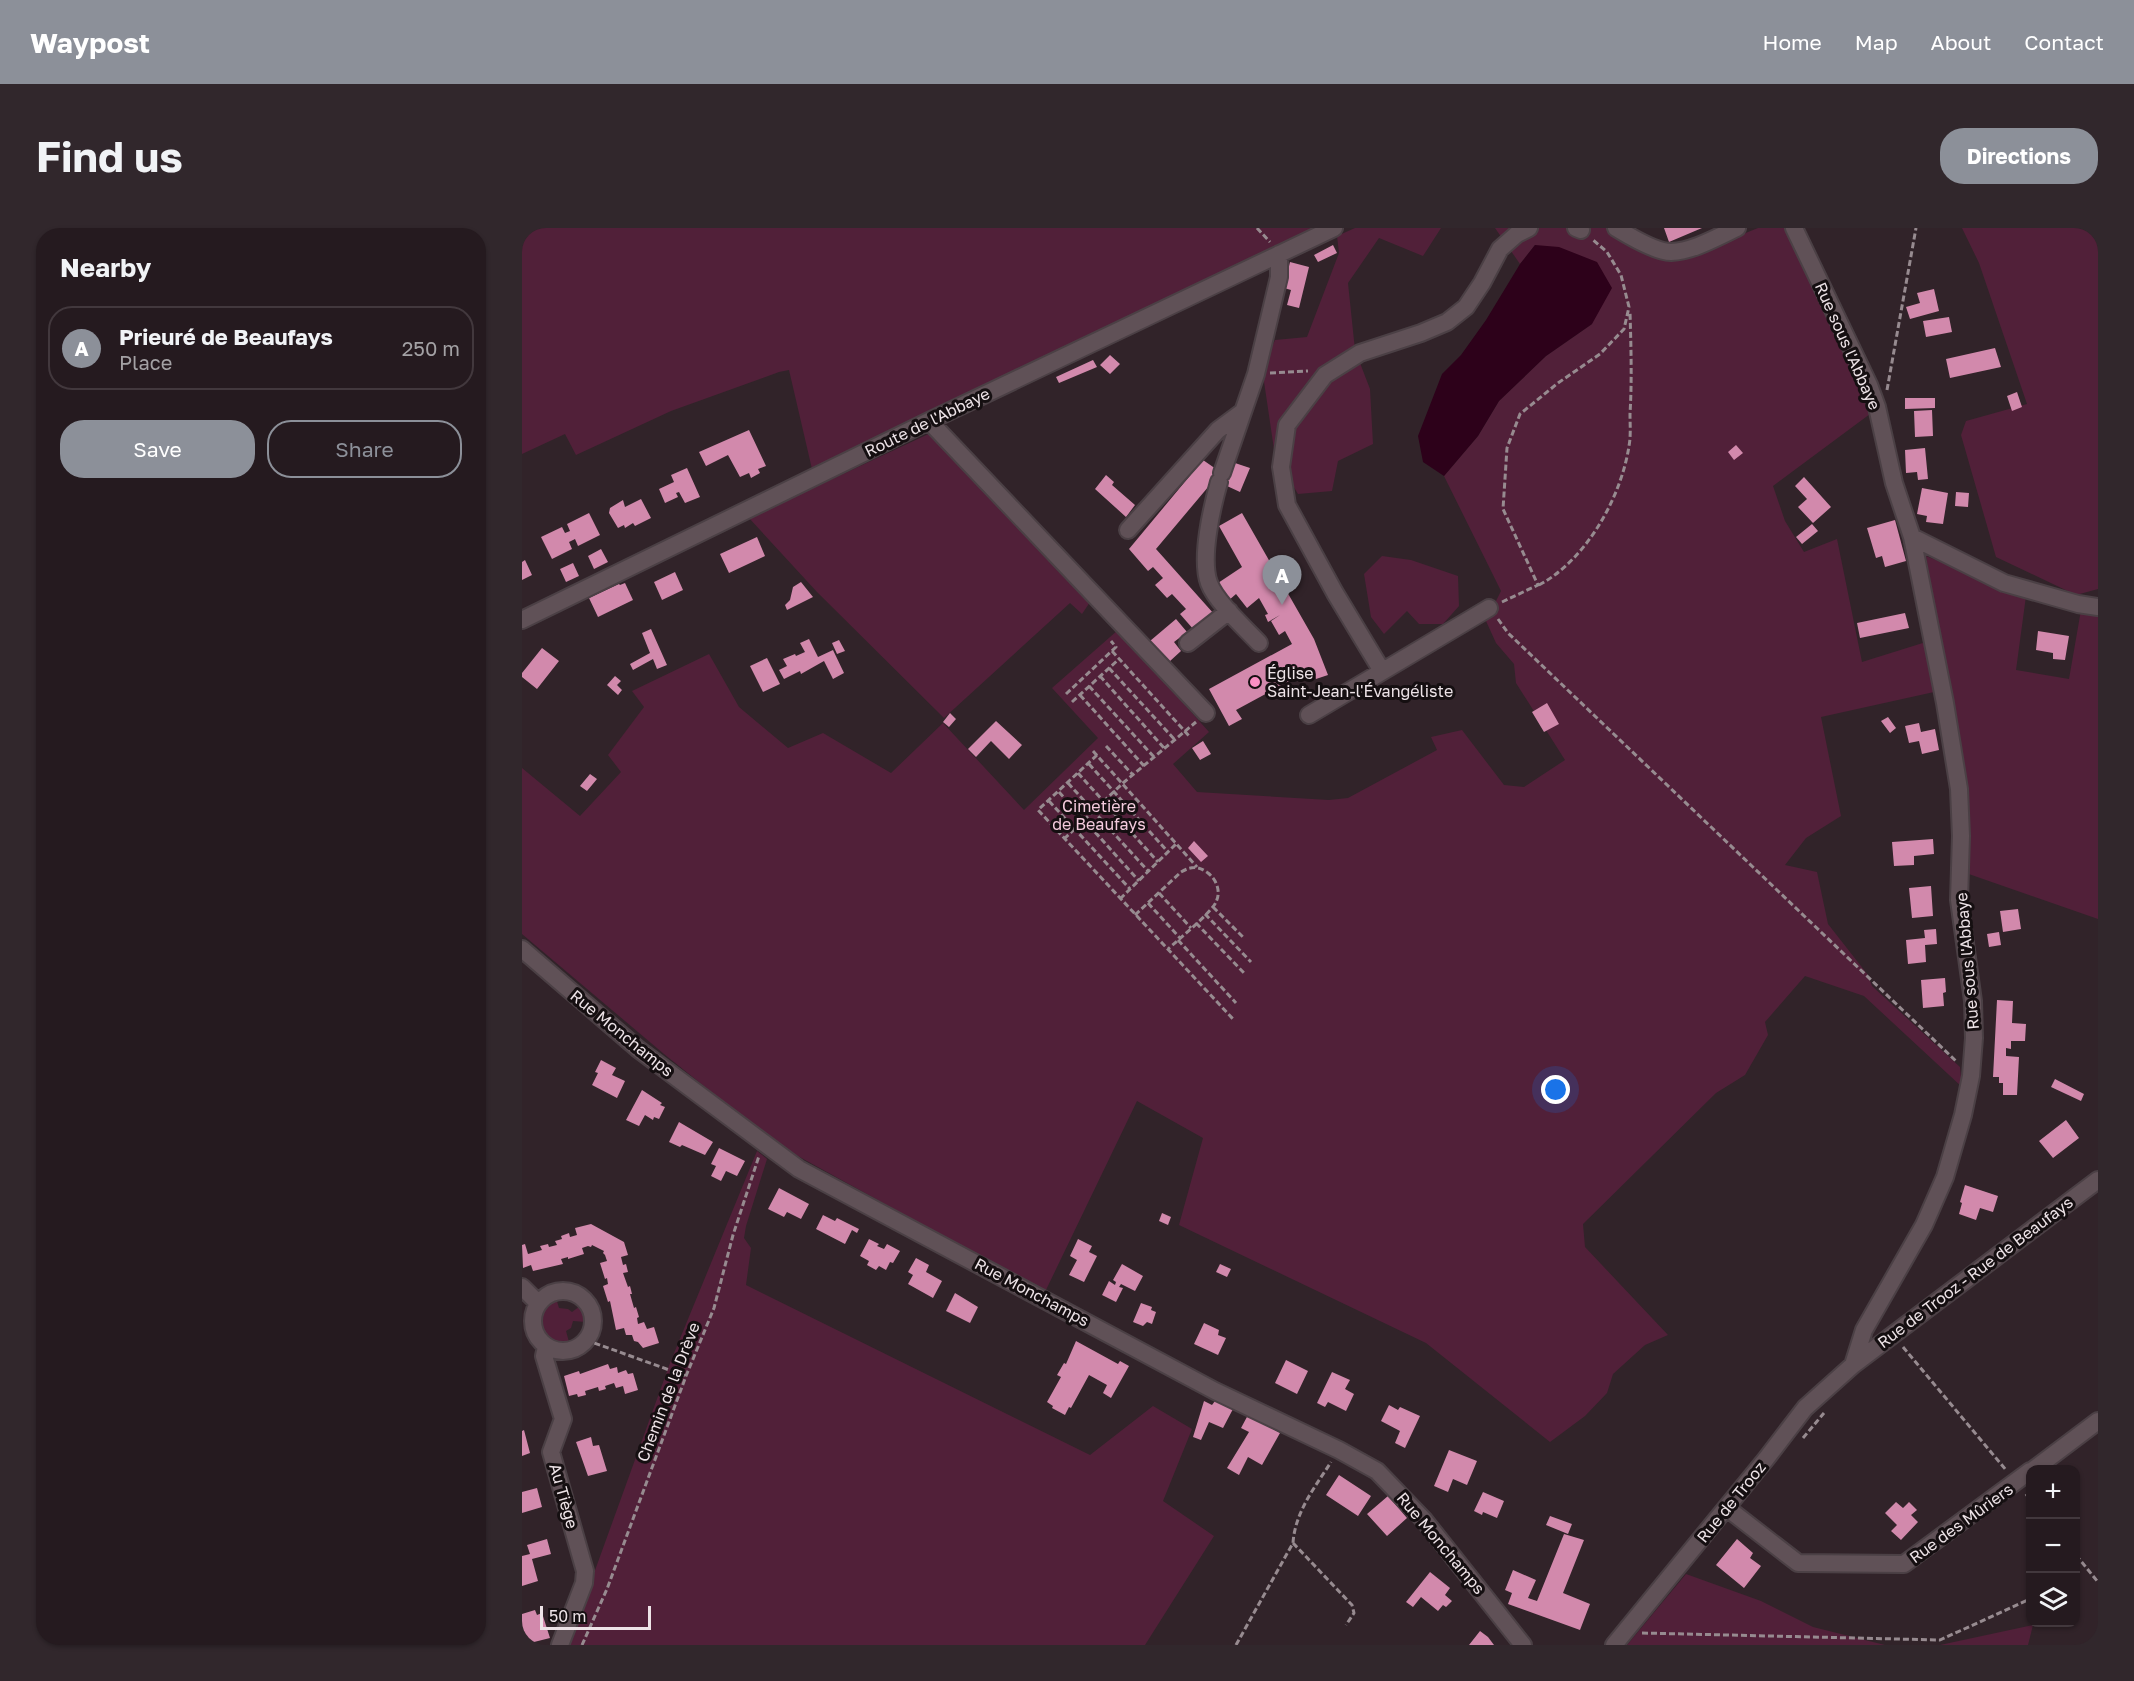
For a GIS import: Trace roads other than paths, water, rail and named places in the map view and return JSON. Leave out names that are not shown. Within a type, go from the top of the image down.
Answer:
[{"type":"street","name":"Route de l'Abbaye","points":[[522,620],[929,421],[1334,228]]},
{"type":"street","points":[[1382,671],[1335,593],[1287,505],[1281,467],[1287,424],[1325,375],[1360,353],[1448,322],[1466,307],[1500,249],[1517,234],[1529,228]]},
{"type":"street","points":[[1616,228],[1655,248],[1669,252],[1687,250],[1737,228]]},
{"type":"street","name":"Rue sous l'Abbaye","points":[[1794,228],[1869,385],[1877,407],[1894,483],[1912,537],[1945,703],[1959,789],[1961,836],[1959,900],[1973,1000],[1974,1038],[1971,1076],[1963,1115],[1945,1177],[1924,1225],[1864,1330],[1853,1365]]},
{"type":"street","points":[[1260,643],[1229,611],[1209,585],[1207,573],[1209,520],[1220,478],[1256,374],[1279,277],[1279,254]]},
{"type":"street","points":[[1128,530],[1218,430],[1231,418],[1241,413]]},
{"type":"street","points":[[929,421],[1206,713]]},
{"type":"street","points":[[1912,537],[2004,583],[2078,604],[2098,607]]},
{"type":"street","points":[[1309,715],[1490,608]]},
{"type":"street","points":[[1188,643],[1229,611]]},
{"type":"street","name":"Rue Monchamps","points":[[522,949],[638,1049],[800,1169],[1215,1391],[1339,1449],[1377,1471],[1424,1520],[1523,1645]]},
{"type":"street","name":"Rue de Trooz - Rue de Beaufays","points":[[1853,1365],[2098,1180]]},
{"type":"street","points":[[522,1287],[538,1303],[549,1294],[563,1290],[576,1294],[587,1303],[593,1316],[592,1330],[586,1340],[573,1350],[559,1352],[546,1347]]},
{"type":"street","name":"Au Tiège","points":[[538,1303],[533,1314],[532,1327],[537,1338],[546,1347],[544,1356],[563,1419],[551,1452],[585,1571],[584,1583],[560,1645]]},
{"type":"street","name":"Rue de Trooz","points":[[1620,1639],[1805,1408],[1853,1365]]},
{"type":"street","name":"Rue des Mûriers","points":[[2039,1465],[2098,1421]]},
{"type":"street","name":"Rue des Mûriers","points":[[1727,1508],[1798,1563],[1904,1564],[2026,1474]]},
{"type":"place","name":"Prieuré de Beaufays","points":[[1282,605]]},
{"type":"place","name":"Église Saint-Jean-l'Évangéliste","points":[[1255,682]]},
{"type":"park label","name":"Cimetière de Beaufays","points":[[1099,815]]}]
